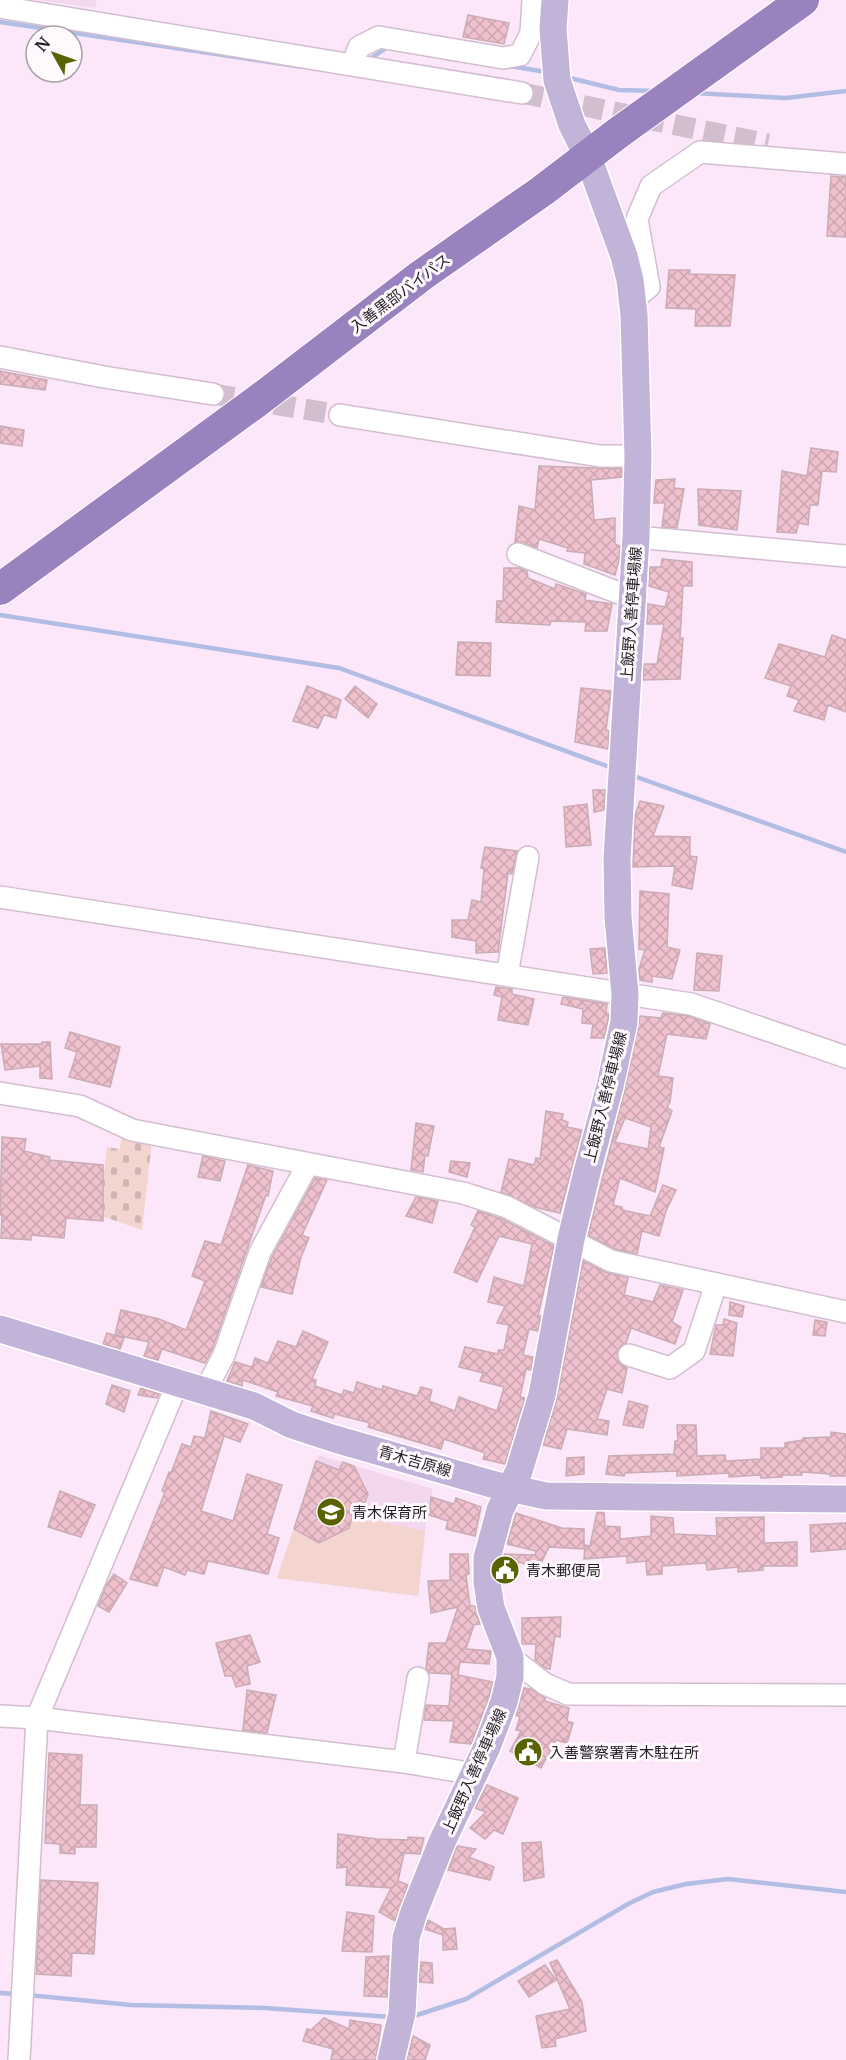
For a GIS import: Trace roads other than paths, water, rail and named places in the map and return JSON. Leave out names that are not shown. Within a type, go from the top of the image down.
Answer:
[{"type":"highway","name":"入善黒部バイパス","points":[[0,589],[247,409],[422,275],[803,0]]},
{"type":"main road","name":"上飯野入善停車場線","points":[[391,2060],[402,2013],[406,1938],[442,1842],[475,1774],[504,1702],[510,1677],[510,1657],[491,1608],[487,1582],[487,1558],[500,1510],[519,1471],[542,1395],[571,1239],[624,1022],[625,994],[618,917],[617,859],[636,537],[638,456],[632,301],[624,256],[588,157],[572,125],[557,80],[553,29],[555,0]]},
{"type":"main road","name":"青木吉原線","points":[[0,1329],[254,1406],[292,1425],[324,1435],[546,1496],[846,1499]]},
{"type":"street","points":[[352,65],[359,47],[379,37],[503,58],[520,55],[531,33],[533,0]]},
{"type":"street","points":[[0,7],[522,93]]},
{"type":"street","points":[[768,144],[846,150]]},
{"type":"street","points":[[632,301],[649,287],[637,219],[651,186],[700,152],[846,164]]},
{"type":"street","points":[[0,357],[213,394]]},
{"type":"street","points":[[340,415],[600,456],[638,456]]},
{"type":"street","points":[[636,537],[846,555]]},
{"type":"street","points":[[518,554],[632,598]]},
{"type":"street","points":[[507,975],[528,857]]},
{"type":"street","points":[[0,897],[691,1004],[846,1057]]},
{"type":"street","points":[[0,1093],[80,1106],[132,1130],[463,1193],[507,1207],[611,1261],[846,1312]]},
{"type":"street","points":[[205,1390],[224,1355],[260,1252],[308,1164]]},
{"type":"street","points":[[629,1355],[670,1368],[694,1352],[716,1284]]},
{"type":"street","points":[[19,2060],[38,1718],[178,1382]]},
{"type":"street","points":[[510,1657],[545,1684],[568,1694],[846,1695]]},
{"type":"street","points":[[404,1762],[418,1678]]},
{"type":"street","points":[[0,1716],[38,1718],[404,1762],[475,1774]]},
{"type":"waterway","points":[[0,22],[303,67]]},
{"type":"waterway","points":[[367,61],[389,46]]},
{"type":"waterway","points":[[510,66],[546,72]]},
{"type":"waterway","points":[[566,77],[619,90],[655,91]]},
{"type":"waterway","points":[[693,93],[786,98],[846,91]]},
{"type":"waterway","points":[[0,615],[339,668],[615,769]]},
{"type":"waterway","points":[[631,775],[846,852]]},
{"type":"waterway","points":[[411,2017],[466,1999],[628,1904],[653,1892],[686,1884],[728,1879],[846,1892]]},
{"type":"waterway","points":[[0,1993],[17,1994]]},
{"type":"waterway","points":[[28,1995],[131,2005],[265,2008],[391,2017]]},
{"type":"tunnel","points":[[522,93],[768,144]]},
{"type":"tunnel","points":[[213,394],[340,415]]},
{"type":"place","name":"青木保育所","points":[[331,1512]]},
{"type":"place","name":"青木郵便局","points":[[505,1570]]},
{"type":"place","name":"入善警察署青木駐在所","points":[[528,1752]]}]
